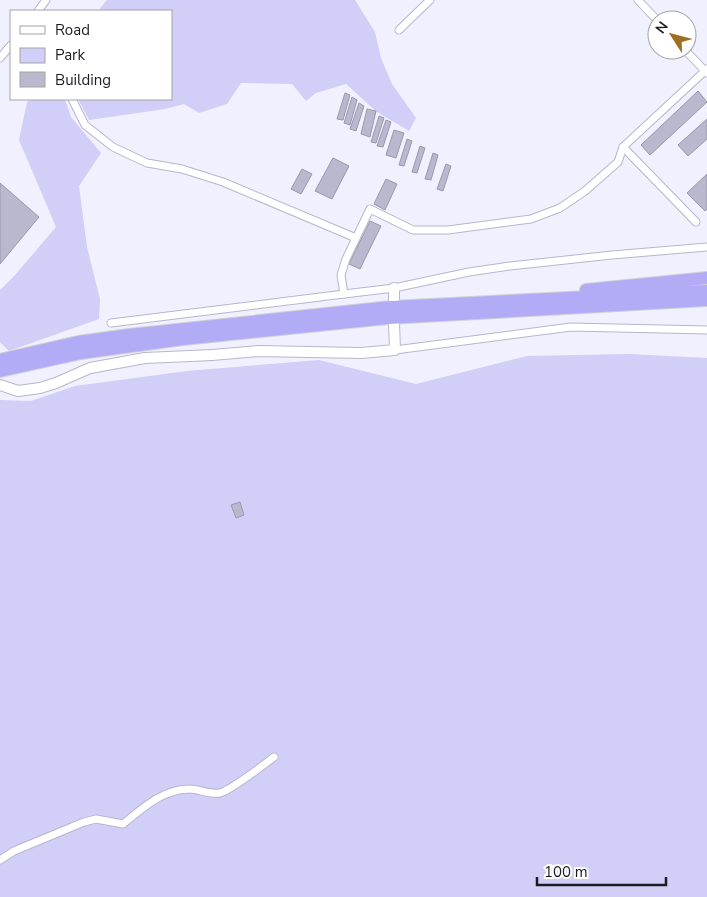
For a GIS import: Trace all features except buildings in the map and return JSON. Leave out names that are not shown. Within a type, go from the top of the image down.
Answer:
[{"type":"highway","points":[[500,302],[572,291],[707,278]]},
{"type":"highway","points":[[0,371],[87,341],[201,327],[391,307],[707,291]]},
{"type":"highway","points":[[0,360],[81,353],[183,339],[388,318],[707,301]]},
{"type":"street","points":[[399,30],[430,0]]},
{"type":"street","points":[[638,0],[648,10]]},
{"type":"street","points":[[0,58],[10,46]]},
{"type":"street","points":[[344,294],[341,275],[346,259],[370,209],[413,230],[448,230],[531,219],[560,208],[585,191],[618,162],[623,147],[706,71],[695,60]]},
{"type":"street","points":[[72,100],[85,125],[113,147],[147,163],[182,169],[223,182],[356,238]]},
{"type":"street","points":[[623,147],[696,222]]},
{"type":"street","points":[[111,323],[394,288],[469,272],[510,266],[612,254],[707,247]]},
{"type":"street","points":[[394,288],[394,301]]},
{"type":"street","points":[[394,323],[395,350]]},
{"type":"street","points":[[0,385],[18,391],[40,388],[90,368],[145,358],[212,356],[258,351],[361,353],[571,327],[707,330]]},
{"type":"street","points":[[0,860],[14,851],[84,822],[96,819],[123,824],[135,813],[159,797],[178,790],[191,789],[220,793],[274,757]]},
{"type":"green space","points":[[107,0],[355,0],[375,32],[381,58],[392,84],[416,118],[409,131],[377,112],[346,84],[316,93],[306,101],[292,84],[241,83],[227,104],[199,113],[184,104],[165,109],[89,120],[79,100],[172,100],[172,10],[99,10]]},
{"type":"green space","points":[[30,100],[65,100],[71,117],[101,153],[79,186],[87,247],[100,299],[99,319],[9,351],[0,342],[0,290],[56,227],[19,140],[27,102]]},
{"type":"green space","points":[[629,354],[707,358],[707,897],[0,897],[0,400],[31,401],[75,386],[187,371],[319,360],[416,384],[527,356]]}]
